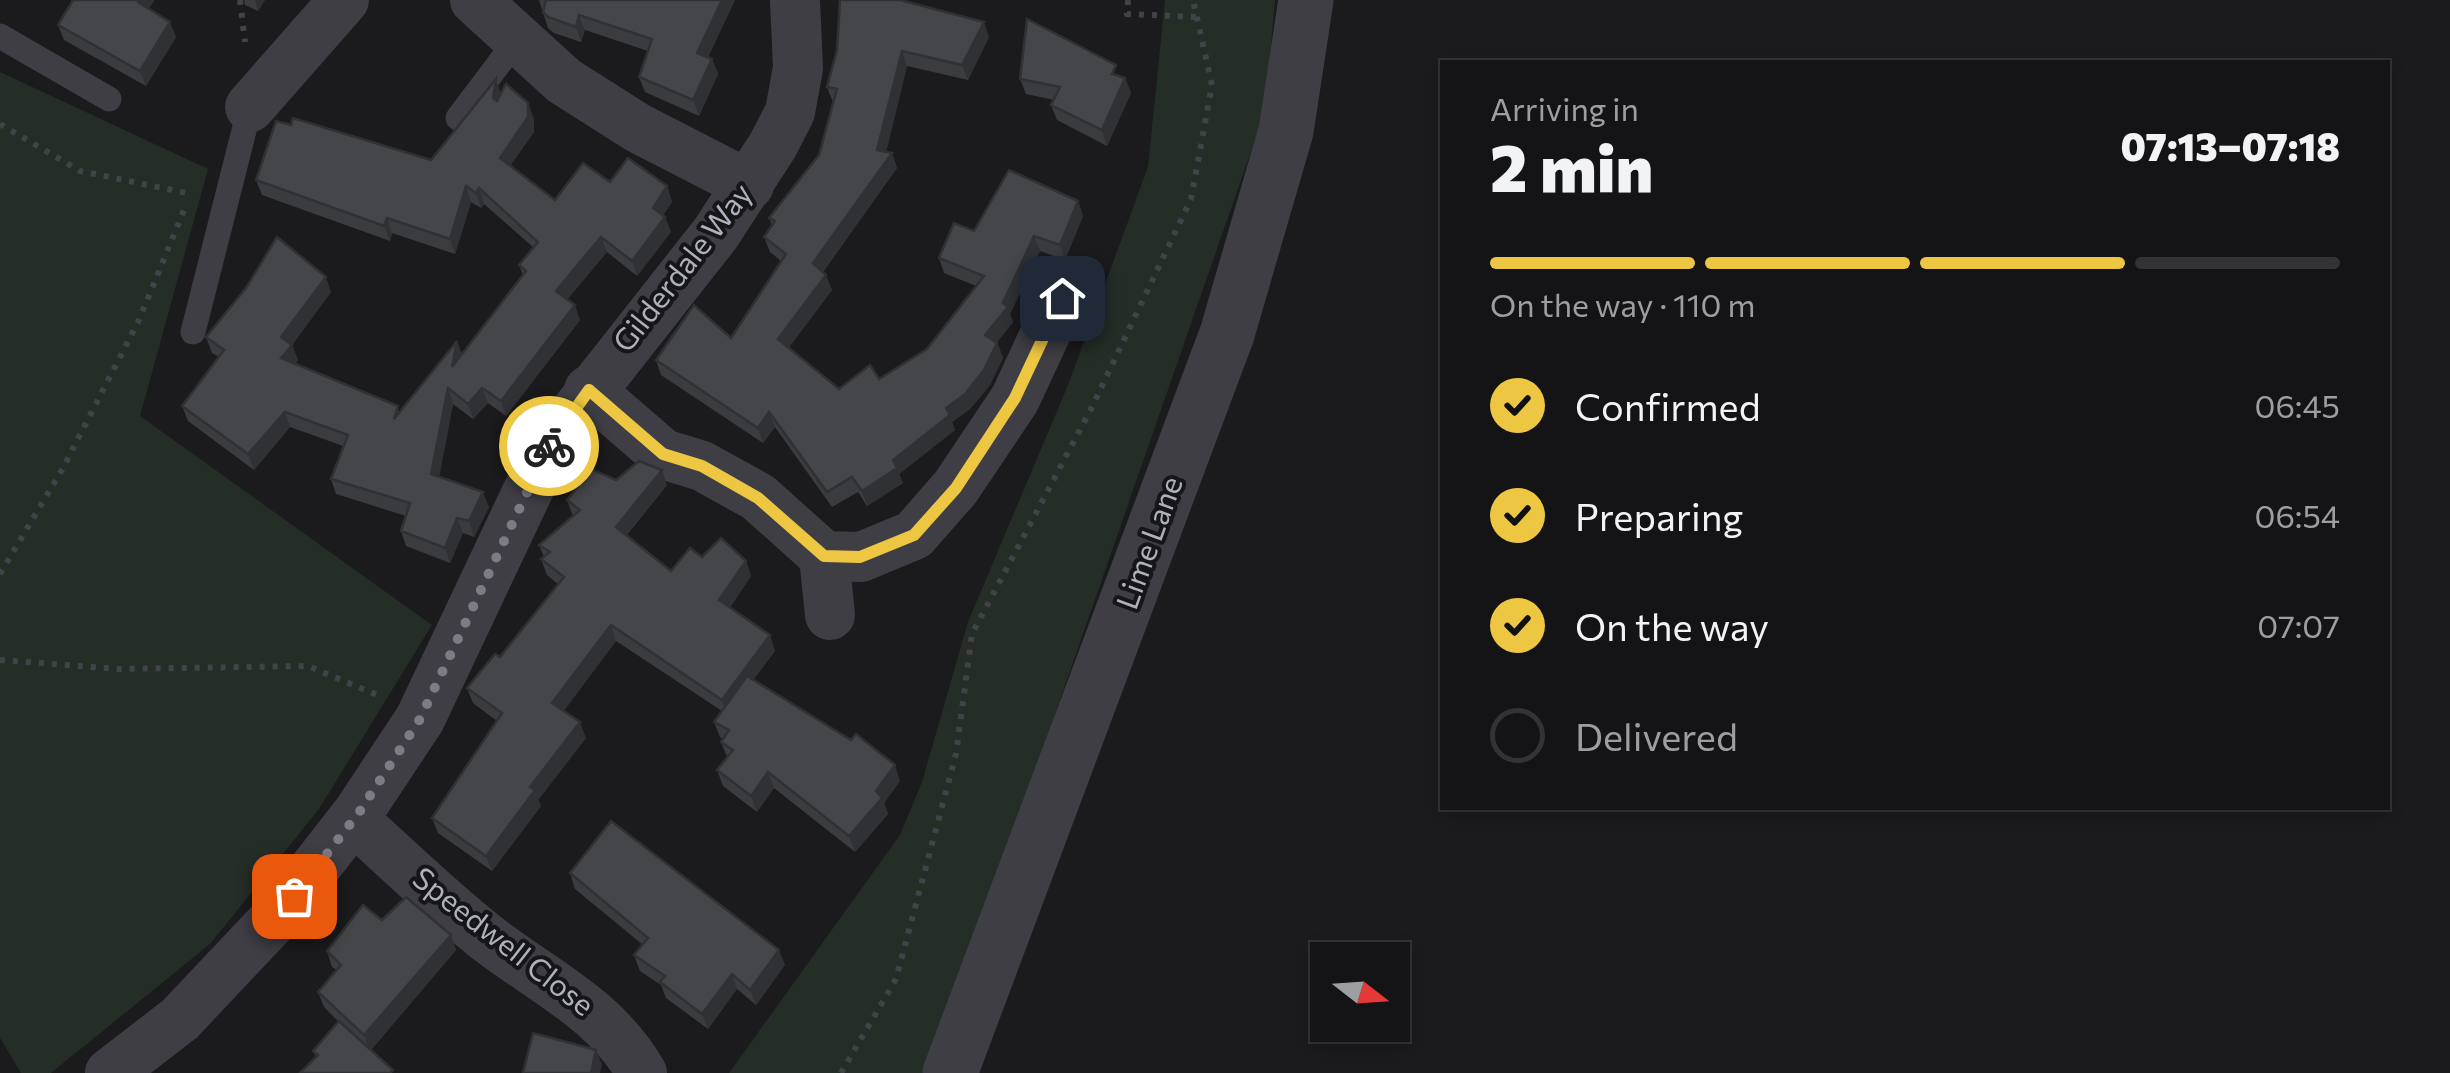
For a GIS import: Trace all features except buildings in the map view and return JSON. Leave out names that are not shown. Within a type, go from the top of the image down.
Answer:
[{"type":"street","points":[[250,107],[344,0]]},
{"type":"street","points":[[475,0],[516,41],[600,106],[749,185]]},
{"type":"street","name":"Gilderdale Way","points":[[110,1073],[180,1019],[279,914],[353,819],[430,701],[550,444],[749,185],[790,112],[798,68],[795,0]]},
{"type":"street","name":"Lime Lane","points":[[950,1073],[1227,334],[1286,130],[1306,0]]},
{"type":"street","points":[[589,390],[663,454],[702,466],[758,498],[824,556],[860,557],[914,535],[956,488],[1015,398],[1062,298]]},
{"type":"street","points":[[824,556],[830,615]]},
{"type":"street","name":"Speedwell Close","points":[[353,819],[487,938],[580,1000],[624,1042],[642,1073]]},
{"type":"lane","points":[[0,36],[109,99]]},
{"type":"lane","points":[[458,118],[516,41]]},
{"type":"lane","points":[[193,332],[250,107]]},
{"type":"path","points":[[1128,0],[1127,14],[1197,16]]},
{"type":"path","points":[[840,1073],[896,980],[956,754],[972,634],[1092,409],[1191,200],[1212,85],[1193,0]]},
{"type":"path","points":[[0,124],[80,171],[192,194]]},
{"type":"path","points":[[0,574],[97,403],[139,320],[177,221],[200,182]]},
{"type":"path","points":[[0,660],[118,670],[308,666],[361,685],[430,701]]},
{"type":"shaded area","points":[[1165,0],[1275,0],[1265,111],[1006,855],[923,1073],[729,1073],[900,835],[922,782],[968,622],[1068,385],[1148,167]]},
{"type":"shaded area","points":[[0,72],[208,169],[140,416],[432,625],[319,809],[210,944],[51,1073],[21,1073],[0,1038]]},
{"type":"way so far","points":[[294,896],[358,814],[420,719],[466,629],[501,542],[549,446]]},
{"type":"route","points":[[549,446],[589,390],[663,454],[702,466],[758,498],[824,556],[860,557],[914,535],[956,488],[1015,398],[1062,298]]}]
